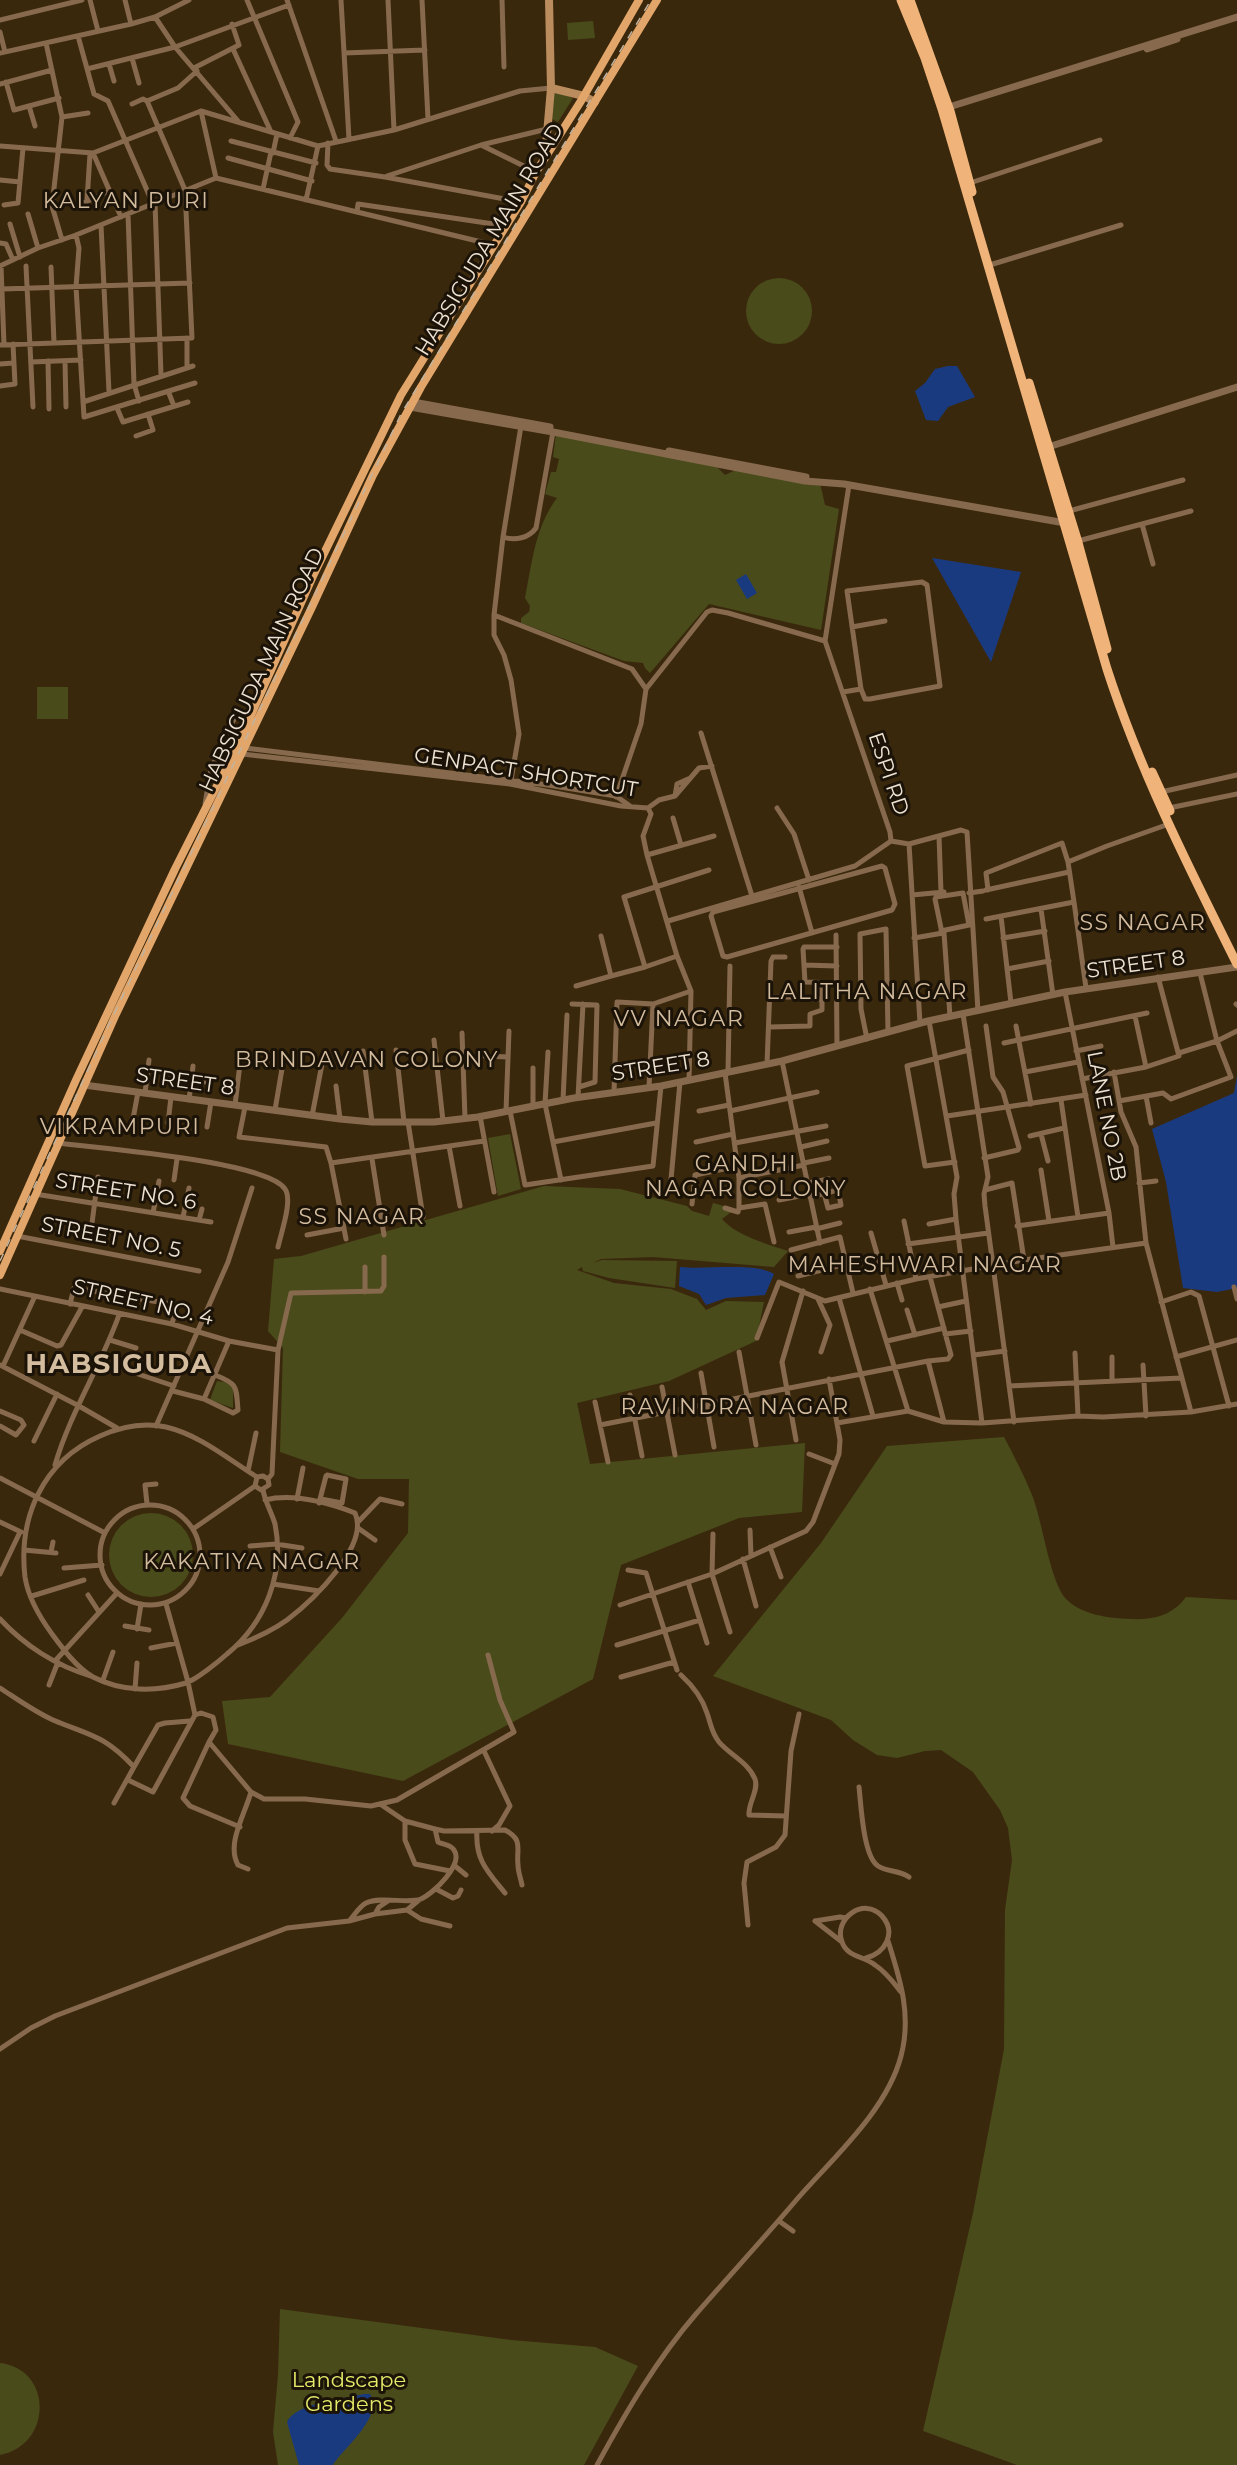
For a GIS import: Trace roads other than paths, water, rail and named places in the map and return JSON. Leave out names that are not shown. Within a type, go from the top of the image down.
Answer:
[{"type":"highway","points":[[901,0],[925,58],[942,109],[1046,448],[1069,511],[1068,523],[1077,541],[1117,681],[1140,750],[1237,952]]},
{"type":"highway","points":[[910,0],[949,109],[1068,523],[1107,669],[1169,824],[1237,965]]},
{"type":"main road","points":[[545,159],[551,88],[549,0]]},
{"type":"main road","name":"HABSIGUDA MAIN ROAD","points":[[0,1251],[76,1080],[253,710],[313,576],[400,395],[507,226],[536,172],[584,96],[639,0]]},
{"type":"main road","name":"HABSIGUDA MAIN ROAD","points":[[0,1275],[116,1014],[185,875],[371,479],[411,404],[657,0]]},
{"type":"main road","points":[[551,88],[584,96],[595,102]]},
{"type":"main road","points":[[362,475],[371,479]]},
{"type":"main road","points":[[175,869],[185,875]]},
{"type":"street","points":[[0,20],[82,0]]},
{"type":"street","points":[[90,0],[98,31]]},
{"type":"street","points":[[125,0],[130,24]]},
{"type":"street","points":[[0,32],[2,53],[155,17],[189,0]]},
{"type":"street","points":[[247,0],[298,122],[290,138]]},
{"type":"street","points":[[341,0],[349,139]]},
{"type":"street","points":[[388,0],[394,130]]},
{"type":"street","points":[[422,0],[428,119]]},
{"type":"street","points":[[502,0],[504,66]]},
{"type":"street","points":[[87,69],[176,47],[288,3],[336,141]]},
{"type":"street","points":[[155,17],[176,47],[239,122]]},
{"type":"street","points":[[949,109],[1237,19]]},
{"type":"street","points":[[132,104],[143,99],[147,101],[178,88],[196,69],[233,50],[239,45],[232,24]]},
{"type":"street","points":[[78,36],[94,94],[108,101],[154,203],[161,375]]},
{"type":"street","points":[[46,43],[62,117],[52,206],[62,240]]},
{"type":"street","points":[[233,50],[274,133],[272,153],[263,189]]},
{"type":"street","points":[[344,53],[425,50]]},
{"type":"street","points":[[132,58],[139,83]]},
{"type":"street","points":[[109,63],[114,81]]},
{"type":"street","points":[[52,70],[3,83],[14,110],[59,98]]},
{"type":"street","points":[[0,146],[91,154],[201,111],[318,146],[394,130],[520,91],[551,88]]},
{"type":"street","points":[[147,101],[185,190],[192,338],[2,345],[0,266],[38,248],[76,236],[185,190],[216,178],[494,245]]},
{"type":"street","points":[[29,106],[35,126]]},
{"type":"street","points":[[201,111],[216,178]]},
{"type":"street","points":[[62,117],[88,113]]},
{"type":"street","points":[[385,177],[481,145],[547,129]]},
{"type":"street","points":[[970,183],[1100,140]]},
{"type":"street","points":[[231,141],[316,163]]},
{"type":"street","points":[[328,144],[328,169],[521,202]]},
{"type":"street","points":[[481,145],[536,172]]},
{"type":"street","points":[[306,200],[312,182],[318,146]]},
{"type":"street","points":[[4,205],[18,203],[23,148]]},
{"type":"street","points":[[91,154],[121,217]]},
{"type":"street","points":[[87,201],[91,154]]},
{"type":"street","points":[[228,158],[312,182]]},
{"type":"street","points":[[0,180],[20,182]]},
{"type":"street","points":[[73,208],[109,191]]},
{"type":"street","points":[[357,212],[358,204],[507,226]]},
{"type":"street","points":[[28,214],[38,248]]},
{"type":"street","points":[[128,214],[134,384],[139,401]]},
{"type":"street","points":[[10,224],[20,257]]},
{"type":"street","points":[[101,225],[109,393]]},
{"type":"street","points":[[993,264],[1121,225]]},
{"type":"street","points":[[76,236],[80,248],[76,287],[85,417],[195,383]]},
{"type":"street","points":[[0,243],[6,244],[13,260]]},
{"type":"street","points":[[26,266],[33,407]]},
{"type":"street","points":[[51,267],[54,343]]},
{"type":"street","points":[[2,289],[190,283]]},
{"type":"street","points":[[83,402],[190,367],[187,338]]},
{"type":"street","points":[[0,386],[15,384],[13,344]]},
{"type":"street","points":[[31,362],[81,360]]},
{"type":"street","points":[[64,361],[66,407]]},
{"type":"street","points":[[48,362],[49,409]]},
{"type":"street","points":[[0,364],[14,363]]},
{"type":"street","points":[[1046,448],[1237,387]]},
{"type":"street","points":[[168,391],[174,406]]},
{"type":"street","points":[[117,408],[123,422],[188,402]]},
{"type":"street","points":[[411,404],[752,472],[849,485],[1068,523]]},
{"type":"street","points":[[411,404],[806,477],[813,481]]},
{"type":"street","points":[[136,436],[153,430],[148,414]]},
{"type":"street","points":[[511,780],[519,734],[511,681],[504,655],[494,635],[494,615],[503,537],[521,426]]},
{"type":"street","points":[[503,537],[520,538],[532,534],[536,528],[553,432]]},
{"type":"street","points":[[1069,511],[1183,480]]},
{"type":"street","name":"ESPI RD","points":[[668,921],[752,896],[767,895],[798,886],[809,880],[850,871],[891,841],[890,832],[825,641],[849,485]]},
{"type":"street","points":[[1077,541],[1191,511]]},
{"type":"street","points":[[1142,524],[1153,564]]},
{"type":"street","points":[[915,582],[927,585],[940,686],[870,699],[865,699],[861,688],[847,591],[915,582]]},
{"type":"street","points":[[613,804],[641,724],[646,689],[707,612],[712,609],[825,641]]},
{"type":"street","points":[[494,615],[632,669],[646,689]]},
{"type":"street","points":[[852,627],[885,621]]},
{"type":"street","points":[[843,692],[861,688]]},
{"type":"street","points":[[205,809],[211,769],[235,717],[253,710]]},
{"type":"street","points":[[701,733],[752,896]]},
{"type":"street","points":[[244,751],[511,780],[616,796],[630,806]]},
{"type":"street","points":[[648,808],[659,800],[675,795],[699,768],[712,766]]},
{"type":"street","points":[[1161,792],[1237,775]]},
{"type":"street","name":"GENPACT SHORTCUT","points":[[473,777],[613,804],[648,808],[651,814],[643,836],[646,855],[668,921],[677,957],[692,992]]},
{"type":"street","points":[[1168,808],[1237,794]]},
{"type":"street","points":[[777,807],[794,834],[809,880]]},
{"type":"street","points":[[673,818],[681,845]]},
{"type":"street","points":[[1068,862],[1169,824]]},
{"type":"street","points":[[891,841],[909,844],[963,829],[967,832],[978,1011]]},
{"type":"street","points":[[646,855],[714,836]]},
{"type":"street","points":[[939,836],[937,894],[950,1016]]},
{"type":"street","points":[[985,891],[986,873],[1060,843],[1064,845],[1086,988]]},
{"type":"street","points":[[909,844],[920,1023]]},
{"type":"street","points":[[760,896],[712,914],[724,957],[894,909],[895,904],[884,867],[850,871]]},
{"type":"street","points":[[645,967],[624,897],[709,870]]},
{"type":"street","points":[[912,896],[985,891],[1069,872]]},
{"type":"street","points":[[812,933],[798,886],[829,877]]},
{"type":"street","points":[[914,938],[969,924],[963,893],[937,894]]},
{"type":"street","points":[[986,919],[1074,902]]},
{"type":"street","points":[[1041,909],[1053,995]]},
{"type":"street","points":[[1001,916],[1011,1004]]},
{"type":"street","points":[[942,932],[972,928]]},
{"type":"street","points":[[867,1039],[861,1010],[860,934],[886,929],[888,1032]]},
{"type":"street","points":[[1004,938],[1045,931]]},
{"type":"street","points":[[836,935],[837,1046]]},
{"type":"street","points":[[601,936],[611,976]]},
{"type":"street","points":[[837,947],[804,947],[805,982],[837,983]]},
{"type":"street","points":[[576,986],[677,957]]},
{"type":"street","points":[[767,1064],[772,958],[785,957]]},
{"type":"street","points":[[1007,969],[1049,961]]},
{"type":"street","points":[[804,965],[837,966]]},
{"type":"street","name":"STREET 8","points":[[84,1085],[340,1119],[372,1122],[443,1121],[533,1107],[578,1097],[689,1081],[782,1061],[950,1016],[1086,988],[1237,965]]},
{"type":"street","points":[[725,1208],[738,1212],[739,1208],[738,1166],[729,1108],[727,1073],[730,966]]},
{"type":"street","points":[[1119,1101],[1162,1094],[1171,1099],[1231,1077],[1217,1041],[1200,972]]},
{"type":"street","points":[[1158,977],[1179,1053]]},
{"type":"street","points":[[1139,980],[1141,988]]},
{"type":"street","points":[[769,1027],[810,1026],[810,1014],[822,1011],[822,983]]},
{"type":"street","points":[[614,1092],[617,1002],[653,1004],[692,992],[689,1081]]},
{"type":"street","name":"LANE NO 2B","points":[[1065,992],[1109,1213],[1113,1247]]},
{"type":"street","points":[[770,997],[822,999]]},
{"type":"street","points":[[572,1004],[597,1005],[595,1082],[579,1087]]},
{"type":"street","points":[[578,1097],[583,1004]]},
{"type":"street","points":[[649,1087],[653,1004]]},
{"type":"street","points":[[1004,1043],[1147,1013]]},
{"type":"street","points":[[963,1014],[988,1178],[985,1190],[988,1233],[1014,1422]]},
{"type":"street","points":[[562,1100],[567,1016]]},
{"type":"street","points":[[1134,1016],[1146,1067]]},
{"type":"street","points":[[929,1021],[955,1162],[956,1220],[982,1423]]},
{"type":"street","points":[[984,1158],[1019,1148],[1003,1092],[993,1077],[986,1026]]},
{"type":"street","points":[[1016,1026],[1031,1104]]},
{"type":"street","points":[[509,1031],[508,1111],[525,1185],[653,1166],[661,1086]]},
{"type":"street","points":[[1082,1078],[1146,1067],[1217,1041],[1237,1031]]},
{"type":"street","points":[[462,1033],[465,1118]]},
{"type":"street","points":[[434,1040],[443,1121]]},
{"type":"street","points":[[1076,1051],[1101,1046]]},
{"type":"street","points":[[396,1050],[423,1216]]},
{"type":"street","points":[[955,1162],[925,1166],[907,1066],[969,1050]]},
{"type":"street","points":[[363,1051],[372,1122]]},
{"type":"street","points":[[548,1052],[545,1104],[561,1180]]},
{"type":"street","points":[[484,1056],[508,1057]]},
{"type":"street","points":[[275,1110],[284,1057]]},
{"type":"street","points":[[312,1116],[323,1059]]},
{"type":"street","points":[[131,1130],[149,1060]]},
{"type":"street","points":[[782,1061],[820,1243]]},
{"type":"street","points":[[1025,1072],[1078,1062]]},
{"type":"street","points":[[235,1105],[240,1064]]},
{"type":"street","points":[[189,1100],[193,1066]]},
{"type":"street","points":[[533,1068],[533,1107]]},
{"type":"street","points":[[1114,1072],[1125,1124],[1133,1136],[1136,1147],[1146,1243],[1191,1412]]},
{"type":"street","points":[[177,1079],[207,1082]]},
{"type":"street","points":[[670,1190],[680,1082]]},
{"type":"street","points":[[336,1086],[340,1119]]},
{"type":"street","points":[[699,1111],[729,1108],[817,1092]]},
{"type":"street","points":[[947,1116],[1086,1095]]},
{"type":"street","points":[[1146,1096],[1151,1123]]},
{"type":"street","points":[[168,1123],[171,1097]]},
{"type":"street","points":[[1061,1100],[1078,1217]]},
{"type":"street","points":[[207,1127],[211,1102]]},
{"type":"street","points":[[237,1145],[245,1107]]},
{"type":"street","points":[[480,1116],[494,1192]]},
{"type":"street","points":[[553,1142],[656,1124]]},
{"type":"street","points":[[735,1143],[826,1126]]},
{"type":"street","points":[[1030,1136],[1064,1128]]},
{"type":"street","points":[[696,1142],[733,1134]]},
{"type":"street","points":[[1041,1134],[1048,1161]]},
{"type":"street","points":[[239,1137],[326,1147],[332,1163],[346,1239]]},
{"type":"street","points":[[332,1163],[484,1141]]},
{"type":"street","points":[[801,1147],[826,1141]]},
{"type":"street","points":[[58,1143],[221,1164],[272,1179],[287,1191],[289,1201],[278,1247]]},
{"type":"street","points":[[449,1146],[460,1206]]},
{"type":"street","points":[[739,1178],[829,1158]]},
{"type":"street","points":[[174,1179],[177,1159]]},
{"type":"street","points":[[372,1159],[384,1235]]},
{"type":"street","points":[[692,1204],[695,1175],[738,1166]]},
{"type":"street","points":[[1041,1170],[1049,1221]]},
{"type":"street","points":[[91,1232],[98,1177]]},
{"type":"street","points":[[808,1183],[829,1179]]},
{"type":"street","points":[[153,1213],[159,1181]]},
{"type":"street","points":[[1139,1183],[1156,1181]]},
{"type":"street","points":[[985,1190],[1012,1183],[1024,1260]]},
{"type":"street","points":[[183,1217],[189,1188]]},
{"type":"street","points":[[156,1426],[228,1262],[252,1188]]},
{"type":"street","points":[[779,1200],[824,1193]]},
{"type":"street","name":"STREET NO. 6","points":[[35,1194],[211,1222]]},
{"type":"street","points":[[739,1208],[765,1204],[774,1242]]},
{"type":"street","points":[[199,1220],[202,1209]]},
{"type":"street","points":[[1017,1226],[1109,1213]]},
{"type":"street","points":[[929,1224],[956,1220]]},
{"type":"street","points":[[904,1221],[916,1279]]},
{"type":"street","points":[[789,1232],[840,1223]]},
{"type":"street","points":[[307,1235],[344,1228]]},
{"type":"street","points":[[871,1233],[886,1285]]},
{"type":"street","points":[[908,1244],[988,1233]]},
{"type":"street","name":"STREET NO. 5","points":[[17,1236],[199,1271]]},
{"type":"street","points":[[791,1250],[840,1237],[853,1293]]},
{"type":"street","points":[[757,1338],[778,1282],[825,1301],[916,1279],[1024,1260],[1146,1243]]},
{"type":"street","points":[[263,1490],[269,1485],[268,1479],[272,1474],[278,1350],[291,1293],[383,1290],[384,1257]]},
{"type":"street","points":[[798,1276],[846,1264]]},
{"type":"street","points":[[365,1267],[365,1292]]},
{"type":"street","points":[[600,1425],[895,1366],[950,1358],[930,1277]]},
{"type":"street","points":[[897,1283],[902,1300]]},
{"type":"street","points":[[1234,1287],[1237,1299]]},
{"type":"street","points":[[70,1304],[74,1288],[177,1305],[172,1324]]},
{"type":"street","name":"STREET NO. 4","points":[[0,1289],[172,1324],[230,1341],[278,1350]]},
{"type":"street","points":[[870,1289],[908,1411]]},
{"type":"street","points":[[795,1440],[786,1388],[784,1354],[803,1291]]},
{"type":"street","points":[[1161,1302],[1191,1292],[1199,1296],[1229,1406]]},
{"type":"street","points":[[35,1296],[2,1365],[117,1428]]},
{"type":"street","points":[[839,1298],[873,1416]]},
{"type":"street","points":[[818,1299],[830,1324],[821,1352]]},
{"type":"street","points":[[938,1307],[966,1301]]},
{"type":"street","points":[[20,1330],[57,1346],[61,1345],[82,1307]]},
{"type":"street","points":[[908,1310],[915,1335]]},
{"type":"street","points":[[0,1574],[23,1533],[36,1497],[54,1467],[119,1315]]},
{"type":"street","points":[[887,1341],[944,1331],[971,1331]]},
{"type":"street","points":[[110,1340],[136,1348]]},
{"type":"street","points":[[1176,1357],[1237,1340]]},
{"type":"street","points":[[204,1399],[230,1341]]},
{"type":"street","points":[[974,1355],[1005,1351]]},
{"type":"street","points":[[740,1352],[756,1445]]},
{"type":"street","points":[[1075,1353],[1078,1416]]},
{"type":"street","points":[[1112,1357],[1112,1381]]},
{"type":"street","points":[[928,1361],[944,1422]]},
{"type":"street","points":[[1143,1365],[1146,1416]]},
{"type":"street","points":[[701,1372],[714,1447]]},
{"type":"street","points":[[138,1374],[204,1399],[233,1413],[238,1410],[236,1387],[232,1381],[215,1374]]},
{"type":"street","points":[[1009,1386],[1181,1378]]},
{"type":"street","points":[[620,1605],[712,1574],[806,1531],[813,1522],[835,1464],[840,1440],[830,1379]]},
{"type":"street","points":[[662,1387],[675,1455]]},
{"type":"street","points":[[34,1441],[57,1394]]},
{"type":"street","points":[[630,1395],[642,1456]]},
{"type":"street","points":[[595,1402],[608,1462]]},
{"type":"street","points":[[837,1423],[908,1411],[944,1422],[982,1423],[1078,1416],[1146,1416],[1191,1412],[1237,1404]]},
{"type":"street","points":[[0,1412],[21,1420],[24,1425],[16,1435],[0,1425]]},
{"type":"street","points":[[54,1467],[80,1445],[117,1428],[156,1426],[173,1429],[203,1441],[257,1478]]},
{"type":"street","points":[[248,1471],[256,1433]]},
{"type":"street","points":[[809,1454],[835,1464]]},
{"type":"street","points":[[297,1499],[303,1468]]},
{"type":"street","points":[[265,1500],[279,1497],[297,1499],[342,1503],[346,1479],[327,1474],[320,1501]]},
{"type":"street","points":[[257,1478],[263,1476],[268,1479]]},
{"type":"street","points":[[0,1478],[105,1533]]},
{"type":"street","points":[[194,1528],[255,1486],[257,1478]]},
{"type":"street","points":[[147,1504],[145,1485],[156,1484]]},
{"type":"street","points":[[255,1486],[263,1490]]},
{"type":"street","points":[[0,1619],[20,1640],[57,1662],[103,1680],[147,1690],[188,1682],[227,1655],[253,1629],[271,1595],[277,1562],[275,1524],[263,1490]]},
{"type":"street","points":[[237,1645],[262,1636],[288,1619],[319,1590],[347,1556],[359,1525],[380,1499],[402,1504]]},
{"type":"street","points":[[320,1501],[355,1513],[359,1525],[375,1540]]},
{"type":"street","points":[[147,1504],[165,1506],[175,1510],[194,1528],[201,1552],[195,1578],[186,1591],[166,1604],[141,1605],[117,1593],[103,1574],[100,1552],[105,1533],[117,1516],[125,1510],[147,1504]]},
{"type":"street","points":[[0,1522],[23,1533]]},
{"type":"street","points":[[750,1530],[751,1556]]},
{"type":"street","points":[[23,1533],[26,1580],[40,1618],[64,1650],[92,1676]]},
{"type":"street","points":[[713,1534],[712,1574],[730,1632]]},
{"type":"street","points":[[24,1550],[54,1552],[53,1542]]},
{"type":"street","points":[[250,1546],[276,1544],[302,1548]]},
{"type":"street","points":[[770,1547],[781,1577]]},
{"type":"street","points":[[743,1559],[756,1606]]},
{"type":"street","points":[[64,1568],[102,1565]]},
{"type":"street","points":[[628,1570],[645,1572],[679,1673],[692,1684],[704,1705],[710,1728],[721,1745],[747,1767],[755,1779],[756,1787],[749,1815],[786,1816]]},
{"type":"street","points":[[32,1596],[84,1580]]},
{"type":"street","points":[[688,1582],[707,1643]]},
{"type":"street","points":[[273,1584],[319,1590]]},
{"type":"street","points":[[50,1685],[57,1662],[64,1650],[117,1593]]},
{"type":"street","points":[[88,1595],[99,1612]]},
{"type":"street","points":[[166,1604],[195,1715]]},
{"type":"street","points":[[137,1629],[141,1605]]},
{"type":"street","points":[[617,1645],[700,1620]]},
{"type":"street","points":[[125,1626],[148,1630]]},
{"type":"street","points":[[151,1648],[177,1643]]},
{"type":"street","points":[[103,1680],[113,1652]]},
{"type":"street","points":[[209,1742],[251,1792],[264,1799],[305,1799],[362,1805],[397,1800],[514,1732],[500,1700],[488,1655]]},
{"type":"street","points":[[621,1677],[674,1662]]},
{"type":"street","points":[[135,1689],[136,1663]]},
{"type":"street","points":[[0,1688],[51,1720],[97,1736],[120,1752],[134,1767]]},
{"type":"street","points":[[128,1780],[153,1792],[190,1721],[195,1715],[201,1713],[213,1717],[216,1730],[183,1798],[190,1806],[240,1827]]},
{"type":"street","points":[[748,1925],[744,1883],[747,1862],[776,1847],[783,1839],[791,1751],[799,1714]]},
{"type":"street","points":[[114,1803],[158,1725],[190,1721]]},
{"type":"street","points":[[484,1751],[510,1806],[499,1825],[490,1832]]},
{"type":"street","points":[[859,1787],[864,1833],[873,1862],[879,1867],[898,1871],[909,1877]]},
{"type":"street","points":[[248,1869],[238,1865],[233,1856],[232,1845],[251,1792]]},
{"type":"street","points":[[380,1803],[405,1821],[444,1831],[506,1830],[516,1839],[520,1848],[518,1865],[522,1885]]},
{"type":"street","points":[[405,1821],[405,1840],[415,1864],[450,1871]]},
{"type":"street","points":[[0,2049],[31,2028],[55,2016],[287,1928],[349,1921],[375,1914],[405,1910],[436,1889],[455,1866],[457,1858],[454,1850],[449,1845],[438,1842],[435,1829]]},
{"type":"street","points":[[477,1832],[478,1855],[485,1869],[505,1893]]},
{"type":"street","points":[[455,1866],[466,1875]]},
{"type":"street","points":[[436,1889],[453,1898],[458,1896],[461,1890]]},
{"type":"street","points":[[349,1921],[366,1903],[401,1899],[419,1900]]},
{"type":"street","points":[[401,1899],[405,1910],[421,1919],[450,1926]]},
{"type":"street","points":[[375,1914],[390,1900]]},
{"type":"street","points":[[597,2465],[664,2354],[696,2314],[851,2139],[887,2090],[901,2058],[906,2018],[904,1996],[888,1941],[886,1924],[876,1912],[863,1909],[850,1913],[840,1934],[842,1942]]},
{"type":"street","points":[[846,1918],[815,1921],[842,1942],[851,1954],[866,1958],[883,1971],[904,1996]]},
{"type":"street","points":[[866,1958],[875,1956],[883,1950],[888,1941]]},
{"type":"street","points":[[779,2221],[794,2231]]},
{"type":"water","points":[[957,366],[975,397],[948,407],[938,421],[926,420],[915,391],[925,383],[935,369]]},
{"type":"water","points":[[932,558],[1021,572],[991,662]]},
{"type":"water","points":[[746,574],[757,593],[747,599],[736,580]]},
{"type":"water","points":[[1237,1076],[1237,1288],[1217,1292],[1183,1288],[1166,1182],[1152,1129],[1234,1093]]},
{"type":"water","points":[[680,1267],[743,1267],[766,1270],[774,1274],[765,1295],[726,1298],[706,1305],[699,1294],[679,1286]]},
{"type":"water","points":[[370,2394],[373,2403],[372,2412],[361,2431],[333,2465],[299,2465],[287,2422],[292,2416],[310,2406]]},
{"type":"railway","points":[[0,1261],[105,1033],[401,414],[651,0]]},
{"type":"district","name":"KALYAN PURI","points":[[126,202]]},
{"type":"district","name":"SS NAGAR","points":[[1143,924]]},
{"type":"district","name":"LALITHA NAGAR","points":[[867,993]]},
{"type":"district","name":"VV NAGAR","points":[[679,1020]]},
{"type":"district","name":"BRINDAVAN COLONY","points":[[367,1061]]},
{"type":"district","name":"VIKRAMPURI","points":[[120,1128]]},
{"type":"district","name":"GANDHI NAGAR COLONY","points":[[746,1178]]},
{"type":"district","name":"SS NAGAR","points":[[362,1218]]},
{"type":"district","name":"MAHESHWARI NAGAR","points":[[925,1266]]},
{"type":"district","name":"HABSIGUDA","points":[[119,1365]]},
{"type":"district","name":"RAVINDRA NAGAR","points":[[735,1408]]},
{"type":"district","name":"KAKATIYA NAGAR","points":[[252,1563]]},
{"type":"park label","name":"Landscape Gardens","points":[[349,2393]]}]
